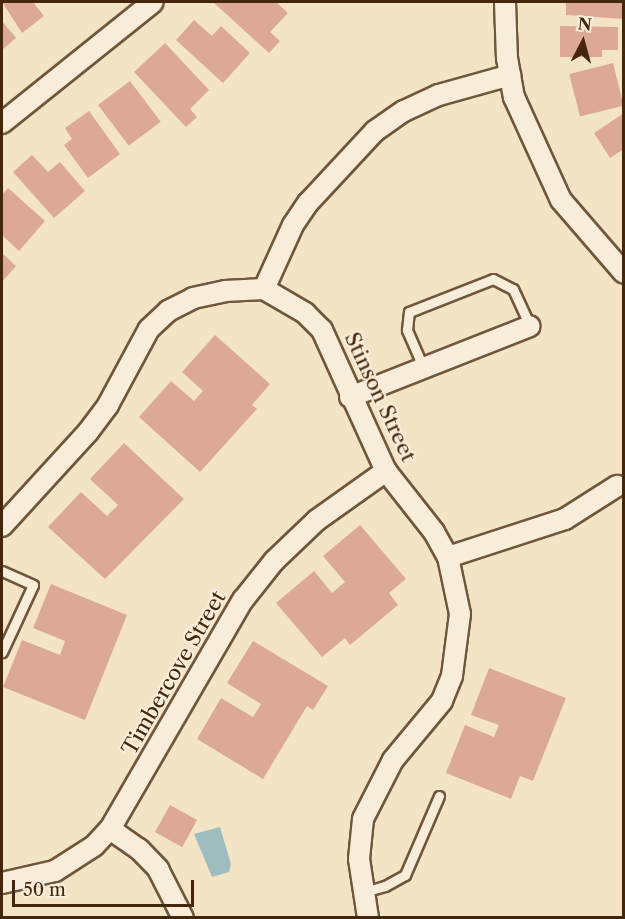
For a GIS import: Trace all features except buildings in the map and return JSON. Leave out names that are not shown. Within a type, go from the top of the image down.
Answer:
[{"type":"street","points":[[2,123],[153,2]]},
{"type":"street","points":[[505,2],[510,75],[514,97],[561,200],[624,273]]},
{"type":"street","points":[[2,526],[88,432],[108,405],[149,329],[168,310],[192,298],[225,291],[264,289],[289,232],[308,203],[375,131],[404,111],[439,95],[510,75]]},
{"type":"street","name":"Stinson Street","points":[[264,289],[304,313],[322,330],[350,397],[386,471],[434,532],[448,557],[460,614],[452,676],[442,701],[393,760],[374,790],[362,829],[359,859],[368,918]]},
{"type":"street","points":[[350,397],[530,326]]},
{"type":"street","name":"Timbercove Street","points":[[2,883],[55,871],[94,846],[110,829],[243,600],[274,561],[317,520],[386,471]]},
{"type":"street","points":[[448,557],[565,519],[617,486]]},
{"type":"street","points":[[110,829],[139,849],[158,869],[183,918]]},
{"type":"lane","points":[[424,369],[407,330],[409,312],[494,279],[513,289],[530,326]]},
{"type":"lane","points":[[2,571],[33,585],[2,652]]},
{"type":"lane","points":[[364,892],[385,886],[405,875],[439,796]]},
{"type":"water","points":[[220,827],[231,864],[229,872],[212,877],[194,834]]}]
